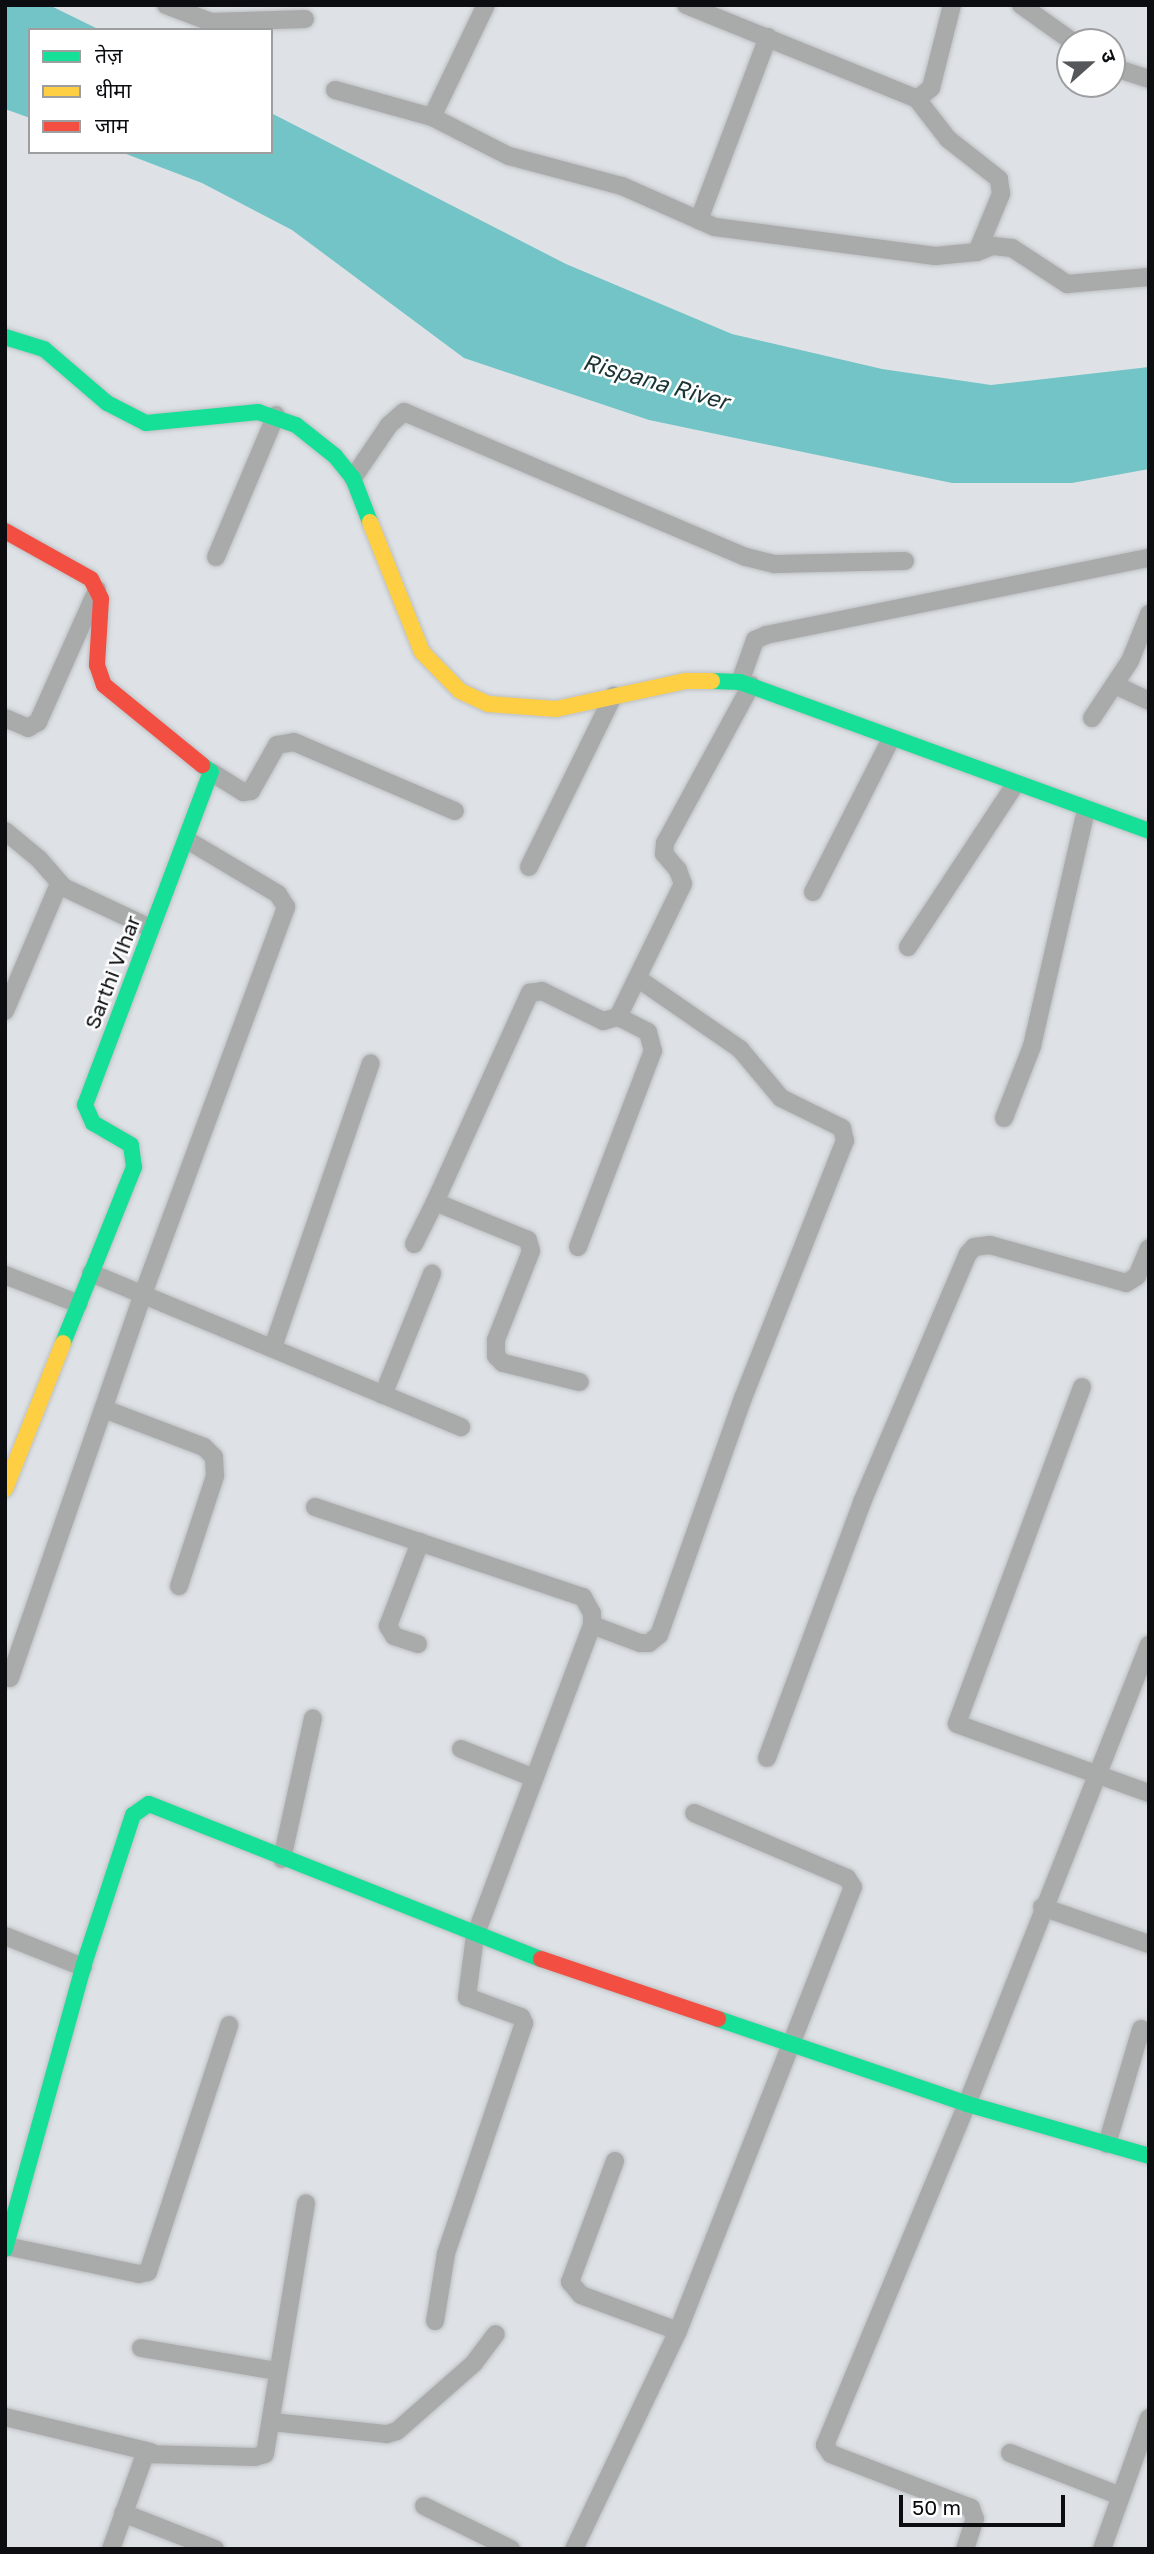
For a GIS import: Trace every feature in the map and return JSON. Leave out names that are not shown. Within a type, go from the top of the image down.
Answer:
[{"type":"street","points":[[166,5],[211,22],[305,19]]},
{"type":"street","points":[[432,117],[486,5]]},
{"type":"street","points":[[686,5],[917,99],[948,139],[999,179],[1001,194],[977,252]]},
{"type":"street","points":[[917,99],[931,88],[952,5]]},
{"type":"street","points":[[1021,5],[1056,30]]},
{"type":"street","points":[[698,220],[768,37]]},
{"type":"street","points":[[1126,72],[1149,79]]},
{"type":"street","points":[[335,90],[432,117],[509,156],[622,186],[698,220],[736,231],[935,256],[977,252],[993,246],[1012,248],[1067,284],[1149,277]]},
{"type":"street","points":[[5,337],[44,349],[107,403],[146,423],[258,412],[276,415],[318,442],[353,478],[422,652],[439,674],[488,704],[516,710],[556,709],[685,681],[745,684],[1086,811],[1149,831]]},
{"type":"street","points":[[353,478],[389,425],[404,412],[746,557],[775,564],[905,561]]},
{"type":"street","points":[[216,557],[276,415]]},
{"type":"street","points":[[5,531],[84,573],[97,590],[101,599],[97,665],[104,685],[211,772],[243,792],[251,791],[277,745],[294,742],[455,811]]},
{"type":"street","points":[[618,1017],[683,884],[663,848],[745,684],[755,640],[766,635],[1149,558]]},
{"type":"street","points":[[5,718],[28,728],[38,722],[97,590]]},
{"type":"street","points":[[1092,718],[1115,685],[1141,639],[1149,614]]},
{"type":"street","points":[[1115,685],[1149,701]]},
{"type":"street","points":[[529,867],[613,696]]},
{"type":"street","points":[[813,892],[891,739]]},
{"type":"street","name":"Sarthi VIhar","points":[[5,1489],[135,1156],[125,1139],[87,1118],[85,1105],[211,772]]},
{"type":"street","points":[[908,947],[1015,785]]},
{"type":"street","points":[[1004,1118],[1032,1046],[1086,811]]},
{"type":"street","points":[[5,831],[39,859],[59,884],[150,928]]},
{"type":"street","points":[[10,1678],[143,1294],[286,907],[278,894],[187,840]]},
{"type":"street","points":[[5,1011],[59,884]]},
{"type":"street","points":[[592,1625],[639,1643],[649,1643],[659,1634],[743,1398],[845,1141],[842,1128],[781,1098],[740,1049],[637,978]]},
{"type":"street","points":[[414,1244],[530,993],[542,991],[603,1021],[618,1017],[648,1032],[653,1051],[578,1247]]},
{"type":"street","points":[[273,1347],[371,1063]]},
{"type":"street","points":[[435,1202],[524,1237],[531,1245],[496,1340],[496,1356],[503,1363],[580,1382]]},
{"type":"street","points":[[767,1758],[862,1502],[968,1254],[974,1247],[990,1245],[1126,1283],[1137,1276],[1149,1248]]},
{"type":"street","points":[[91,1273],[461,1427]]},
{"type":"street","points":[[383,1395],[432,1274]]},
{"type":"street","points":[[5,1275],[79,1304]]},
{"type":"street","points":[[1082,1387],[956,1720],[961,1727],[1149,1793]]},
{"type":"street","points":[[104,1409],[204,1447],[214,1457],[215,1476],[179,1586]]},
{"type":"street","points":[[315,1507],[583,1597],[592,1613],[592,1625],[475,1936],[467,1997],[521,2017],[524,2023],[446,2254],[435,2321]]},
{"type":"street","points":[[418,1644],[394,1636],[388,1626],[420,1542]]},
{"type":"street","points":[[965,2549],[975,2519],[971,2508],[831,2454],[825,2445],[967,2104],[1042,1907],[1149,1645]]},
{"type":"street","points":[[282,1859],[313,1718]]},
{"type":"street","points":[[461,1749],[534,1778]]},
{"type":"street","points":[[229,2025],[148,2272],[139,2274],[6,2247],[83,1967],[131,1821],[143,1805],[155,1805],[475,1936],[967,2104],[1149,2156]]},
{"type":"street","points":[[574,2549],[678,2331],[792,2043],[852,1882],[694,1813]]},
{"type":"street","points":[[1042,1907],[1149,1944]]},
{"type":"street","points":[[5,1936],[83,1967]]},
{"type":"street","points":[[1107,2144],[1141,2029]]},
{"type":"street","points":[[615,2161],[570,2276],[571,2287],[581,2295],[678,2331]]},
{"type":"street","points":[[5,2417],[151,2452],[259,2457],[266,2450],[272,2422],[277,2371],[306,2203]]},
{"type":"street","points":[[272,2422],[387,2434],[397,2431],[474,2363],[496,2334]]},
{"type":"street","points":[[141,2348],[277,2371]]},
{"type":"street","points":[[1102,2549],[1149,2418]]},
{"type":"street","points":[[111,2549],[143,2457],[151,2452]]},
{"type":"street","points":[[1010,2453],[1121,2496]]},
{"type":"street","points":[[424,2506],[511,2549]]},
{"type":"street","points":[[123,2513],[215,2549]]},
{"type":"water","points":[[5,5],[49,5],[96,28],[28,28],[28,117],[5,109]]},
{"type":"water","name":"Rispana River","points":[[273,114],[566,264],[732,334],[882,369],[991,385],[1149,367],[1149,469],[1072,483],[952,483],[649,420],[464,358],[292,230],[202,183],[126,154],[273,154]]},
{"type":"traffic: fast","points":[[5,337],[44,349],[107,403],[146,423],[258,412],[296,425],[335,456],[353,478],[370,522]]},
{"type":"traffic: fast","points":[[712,681],[740,682],[1149,831]]},
{"type":"traffic: fast","points":[[63,1343],[134,1167],[131,1145],[93,1123],[85,1105],[211,772],[202,765]]},
{"type":"traffic: fast","points":[[5,2249],[83,1967],[133,1815],[149,1804],[541,1959]]},
{"type":"traffic: fast","points":[[718,2019],[967,2104],[1149,2156]]},
{"type":"traffic: slow","points":[[370,522],[422,652],[460,691],[488,704],[556,709],[685,681],[712,681]]},
{"type":"traffic: slow","points":[[5,1489],[63,1343]]},
{"type":"traffic: jam","points":[[5,531],[91,579],[101,599],[97,665],[104,685],[202,765]]},
{"type":"traffic: jam","points":[[541,1959],[718,2019]]}]
